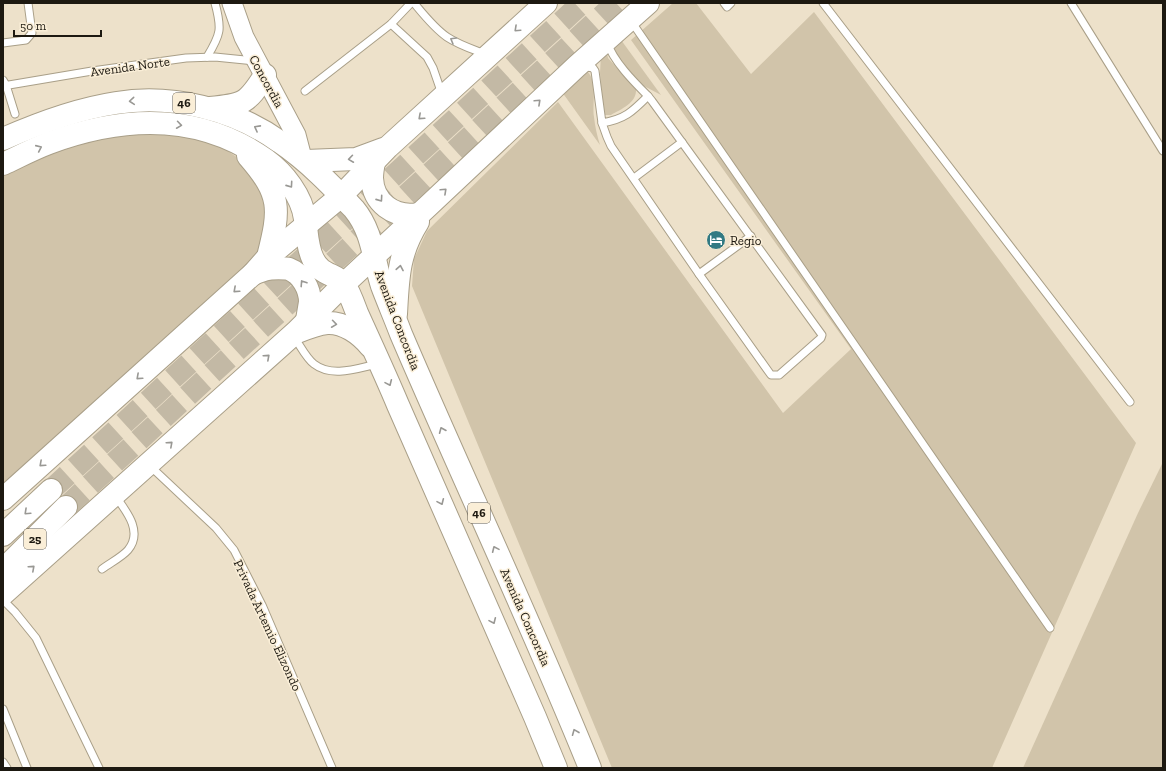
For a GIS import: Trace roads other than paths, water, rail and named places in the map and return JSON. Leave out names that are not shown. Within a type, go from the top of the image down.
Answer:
[{"type":"main road","points":[[3,499],[253,274],[268,257],[341,196],[381,155],[546,3]]},
{"type":"main road","points":[[3,594],[299,329],[344,284],[576,66],[648,3]]},
{"type":"main road","points":[[206,108],[230,106],[244,102],[254,92],[263,72]]},
{"type":"main road","name":"Avenida Concordia","points":[[3,139],[73,113],[117,103],[138,100],[164,101],[206,108],[244,121],[280,141],[304,160],[361,217],[367,228],[382,285],[396,321],[566,709],[590,768]]},
{"type":"main road","name":"46","points":[[3,164],[47,144],[85,131],[109,126],[152,122],[188,126],[211,131],[264,158],[277,168],[298,198],[305,217],[312,258],[317,266],[324,272],[344,284],[535,717],[556,768]]},
{"type":"main road","points":[[237,143],[259,168],[273,192],[276,204],[276,222],[268,257]]},
{"type":"main road","points":[[381,155],[372,177],[373,187],[379,200],[396,213],[408,216],[423,211]]},
{"type":"main road","points":[[304,160],[356,159],[381,155]]},
{"type":"main road","points":[[396,321],[399,273],[402,258],[410,234],[423,211]]},
{"type":"main road","points":[[253,274],[267,269],[276,268],[289,269],[299,276],[308,291],[310,301],[299,329]]},
{"type":"main road","points":[[299,329],[328,323],[340,324],[354,331],[364,340],[378,359]]},
{"type":"main road","name":"25","points":[[3,534],[51,490]]},
{"type":"main road","name":"25","points":[[3,570],[66,507]]},
{"type":"street","name":"Concordia","points":[[232,3],[244,37],[296,135],[304,160]]},
{"type":"street","points":[[263,72],[280,141]]},
{"type":"lane","points":[[3,43],[26,40],[32,33],[28,3]]},
{"type":"lane","points":[[207,57],[217,40],[219,32],[219,18],[215,3]]},
{"type":"lane","points":[[304,91],[391,24],[413,3],[436,28],[447,37],[459,44],[489,56]]},
{"type":"lane","points":[[724,3],[727,7],[732,3]]},
{"type":"lane","points":[[823,3],[1130,402]]},
{"type":"lane","points":[[1071,3],[1163,151]]},
{"type":"lane","points":[[630,20],[1050,628]]},
{"type":"lane","points":[[391,24],[427,57],[433,68],[443,97]]},
{"type":"lane","points":[[576,66],[584,66],[594,69],[602,123],[611,146],[771,375],[779,375],[821,338],[822,335],[652,101],[624,70],[610,50],[607,40]]},
{"type":"lane","name":"Avenida Norte","points":[[4,84],[137,65],[207,57],[222,57],[263,72]]},
{"type":"lane","points":[[4,84],[15,114]]},
{"type":"lane","points":[[602,123],[616,121],[622,118],[631,112],[648,96]]},
{"type":"lane","points":[[634,178],[682,142]]},
{"type":"lane","points":[[699,274],[751,236]]},
{"type":"lane","points":[[299,329],[314,364],[324,370],[340,372],[378,359]]},
{"type":"lane","name":"Privada Artemio Elizondo","points":[[148,464],[216,528],[234,550],[262,605],[332,768]]},
{"type":"lane","points":[[102,569],[127,551],[134,539],[133,526],[127,512],[114,494]]},
{"type":"lane","points":[[3,600],[36,638],[99,768]]},
{"type":"lane","points":[[3,709],[27,768]]},
{"type":"lane","points":[[3,762],[7,768]]},
{"type":"tunnel","points":[[51,490],[582,3]]},
{"type":"tunnel","points":[[66,507],[616,3]]},
{"type":"place","name":"Regio","points":[[716,240]]}]
